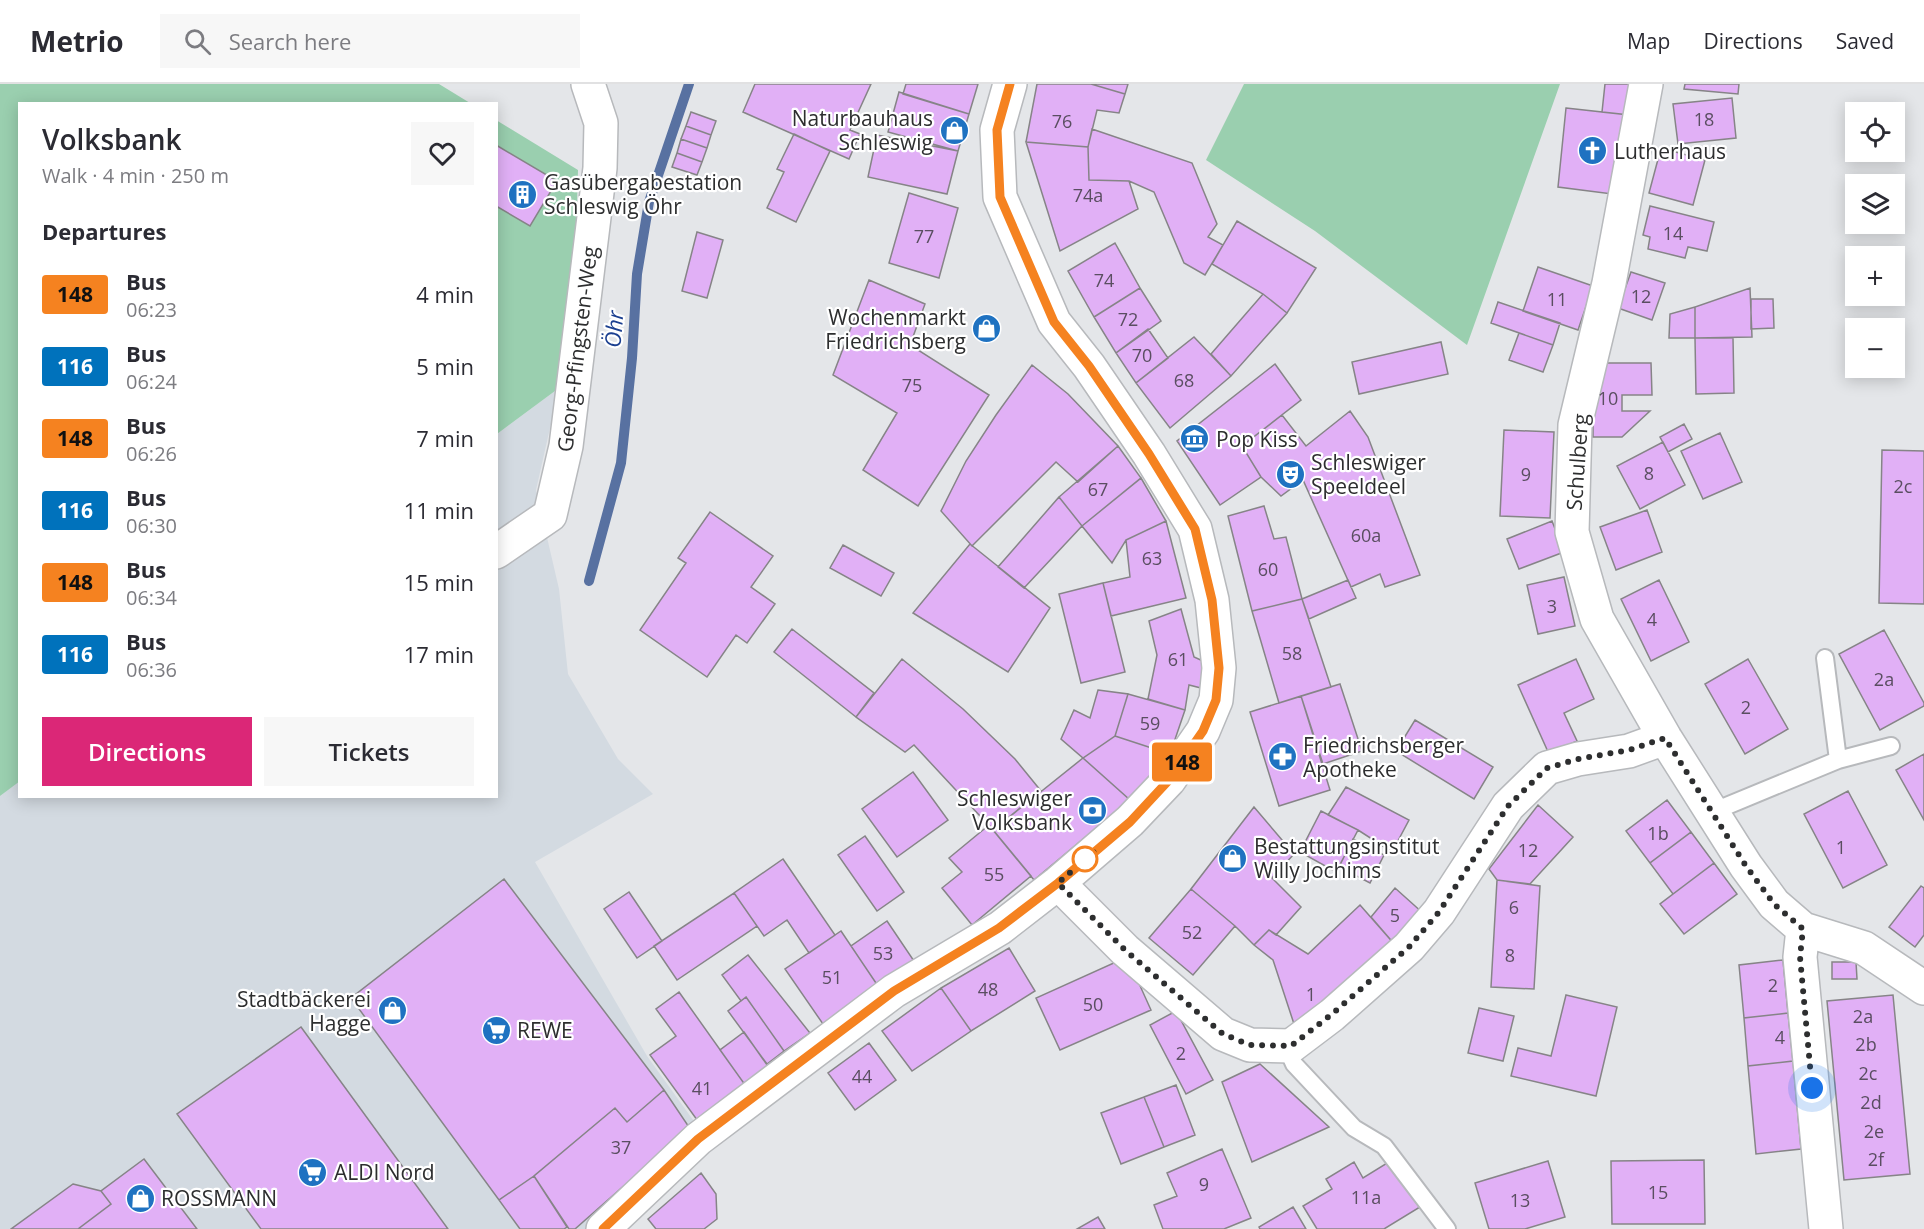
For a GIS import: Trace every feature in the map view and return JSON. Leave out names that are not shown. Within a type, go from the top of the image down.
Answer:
[{"type":"street","name":"Georg-Pfingsten-Weg","points":[[498,551],[549,515],[566,447],[600,168],[601,123],[588,84]]},
{"type":"street","points":[[603,1229],[698,1139],[894,991],[999,928],[1058,883],[1130,822],[1169,780],[1203,731],[1216,700],[1219,668],[1212,600],[1195,529],[1149,454],[1089,366],[1054,322],[1000,197],[997,130],[1010,84]]},
{"type":"street","name":"Schulberg","points":[[1646,84],[1609,283],[1575,425],[1572,532],[1597,619],[1665,738],[1746,866],[1774,904],[1803,929]]},
{"type":"street","points":[[1058,883],[1125,950],[1223,1034],[1250,1045],[1291,1046],[1332,1014],[1409,947],[1439,912],[1508,806],[1547,768],[1578,759],[1629,750],[1665,738]]},
{"type":"street","points":[[1826,1229],[1800,957],[1803,929],[1864,948],[1924,988]]},
{"type":"lane","points":[[1825,658],[1838,760]]},
{"type":"lane","points":[[1712,812],[1838,760],[1891,746]]},
{"type":"lane","points":[[1286,1046],[1294,1064],[1354,1128],[1384,1146],[1447,1229]]},
{"type":"shaded area","points":[[559,388],[536,490],[559,589],[568,674],[618,759],[653,794],[535,862],[647,1056],[701,1131],[591,1229],[0,1229],[0,796],[18,782],[18,798],[498,798],[498,433]]},
{"type":"green space","points":[[0,84],[439,84],[468,102],[18,102],[18,782],[0,796]]},
{"type":"green space","points":[[1244,84],[1560,84],[1467,345],[1315,231],[1206,160]]},
{"type":"green space","points":[[498,121],[578,170],[576,241],[559,388],[498,433]]},
{"type":"building","points":[[755,84],[871,84],[850,130],[860,134],[849,159],[743,112]]},
{"type":"building","points":[[906,84],[978,84],[969,114],[903,94]]},
{"type":"building","points":[[1037,84],[1091,84],[1125,94],[1119,113],[1097,110],[1088,147],[1026,142]]},
{"type":"building","points":[[1091,84],[1128,84],[1125,94]]},
{"type":"building","points":[[1605,84],[1633,84],[1629,115],[1602,112]]},
{"type":"building","points":[[1685,84],[1739,84],[1738,94],[1684,89]]},
{"type":"building","points":[[899,92],[969,114],[958,151],[888,132]]},
{"type":"building","points":[[1732,98],[1736,138],[1678,144],[1673,104]]},
{"type":"building","name":"Lutherhaus","points":[[1566,108],[1629,115],[1620,195],[1558,187]]},
{"type":"building","points":[[691,112],[716,121],[711,135],[686,126]]},
{"type":"building","points":[[686,126],[711,135],[707,148],[681,139]]},
{"type":"building","points":[[1092,129],[1192,163],[1217,224],[1208,237],[1223,245],[1205,275],[1184,263],[1154,192],[1129,181],[1089,180],[1088,147]]},
{"type":"building","points":[[794,134],[830,151],[796,222],[767,208],[784,172],[777,169]]},
{"type":"building","points":[[877,135],[958,151],[947,194],[868,177]]},
{"type":"building","points":[[681,139],[707,148],[702,162],[677,153]]},
{"type":"building","points":[[1026,142],[1088,147],[1089,180],[1129,181],[1138,209],[1060,251]]},
{"type":"building","name":"Gasübergabestation Schleswig Öhr","points":[[498,146],[557,181],[530,226],[498,207]]},
{"type":"building","points":[[1661,148],[1705,160],[1693,205],[1649,193]]},
{"type":"building","points":[[677,153],[702,162],[697,175],[672,167]]},
{"type":"building","points":[[909,193],[958,208],[939,278],[889,263]]},
{"type":"building","points":[[1650,206],[1714,222],[1707,251],[1688,247],[1685,258],[1648,249],[1650,237],[1643,235]]},
{"type":"building","points":[[1237,221],[1316,268],[1287,313],[1263,294],[1212,264]]},
{"type":"building","points":[[697,232],[723,240],[707,298],[682,291]]},
{"type":"building","points":[[1115,243],[1140,288],[1094,317],[1068,271]]},
{"type":"building","points":[[1538,267],[1593,286],[1578,330],[1523,311]]},
{"type":"building","points":[[1631,272],[1665,283],[1652,320],[1618,308]]},
{"type":"building","points":[[869,280],[925,304],[910,345],[989,395],[918,506],[863,470],[897,413],[833,375]]},
{"type":"building","points":[[1140,288],[1161,321],[1116,353],[1094,317]]},
{"type":"building","points":[[1750,288],[1752,337],[1695,338],[1695,307]]},
{"type":"building","points":[[1263,294],[1287,313],[1231,376],[1211,354]]},
{"type":"building","points":[[1751,299],[1773,299],[1774,328],[1751,329]]},
{"type":"building","points":[[1498,302],[1560,323],[1553,345],[1491,323]]},
{"type":"building","points":[[1695,307],[1695,338],[1669,338],[1670,314]]},
{"type":"building","points":[[1148,329],[1168,358],[1136,383],[1116,353]]},
{"type":"building","points":[[1519,333],[1553,345],[1543,372],[1509,360]]},
{"type":"building","points":[[1194,337],[1231,376],[1170,428],[1136,383]]},
{"type":"building","points":[[1695,338],[1733,338],[1734,393],[1696,394]]},
{"type":"building","points":[[1441,342],[1448,374],[1359,394],[1352,362]]},
{"type":"building","points":[[1593,363],[1651,363],[1652,395],[1622,395],[1622,411],[1650,411],[1622,437],[1593,437]]},
{"type":"building","points":[[1275,364],[1301,400],[1242,446],[1261,477],[1220,505],[1177,441]]},
{"type":"building","points":[[1032,365],[1068,394],[1118,446],[1078,482],[1056,462],[972,546],[941,511],[966,461]]},
{"type":"building","points":[[1350,411],[1368,437],[1420,575],[1385,587],[1380,574],[1351,587],[1303,480],[1281,496],[1261,477],[1242,446],[1282,415],[1306,446]]},
{"type":"building","points":[[1684,424],[1692,439],[1668,452],[1660,437]]},
{"type":"building","points":[[1504,430],[1554,432],[1550,518],[1500,516]]},
{"type":"building","points":[[1720,433],[1742,482],[1703,499],[1681,451]]},
{"type":"building","points":[[1663,442],[1685,485],[1640,509],[1617,466]]},
{"type":"building","points":[[1118,446],[1141,478],[1082,526],[1059,497]]},
{"type":"building","points":[[1882,450],[1924,451],[1924,604],[1879,603]]},
{"type":"building","points":[[1141,478],[1166,521],[1126,540],[1112,563],[1082,526]]},
{"type":"building","points":[[1059,497],[1082,526],[1024,588],[998,567]]},
{"type":"building","points":[[1264,506],[1274,539],[1286,537],[1302,599],[1252,611],[1228,516]]},
{"type":"building","points":[[1647,510],[1662,552],[1616,570],[1600,527]]},
{"type":"building","points":[[710,512],[773,556],[751,587],[775,604],[747,643],[736,635],[707,677],[640,630],[686,563],[678,558]]},
{"type":"building","points":[[1166,521],[1186,598],[1111,616],[1103,583],[1130,577],[1126,540]]},
{"type":"building","points":[[1552,521],[1564,552],[1519,569],[1507,539]]},
{"type":"building","points":[[970,544],[1050,608],[1008,672],[913,613]]},
{"type":"building","points":[[843,545],[894,573],[881,596],[830,568]]},
{"type":"building","points":[[1564,577],[1575,626],[1538,634],[1527,585]]},
{"type":"building","points":[[1348,580],[1356,598],[1309,619],[1302,599]]},
{"type":"building","points":[[1659,580],[1689,642],[1651,661],[1621,599]]},
{"type":"building","points":[[1103,583],[1125,672],[1081,683],[1059,594]]},
{"type":"building","points":[[1302,599],[1331,687],[1279,703],[1252,611]]},
{"type":"building","points":[[1181,609],[1194,657],[1203,661],[1201,688],[1189,685],[1185,710],[1148,699],[1157,655],[1149,621]]},
{"type":"building","points":[[792,629],[874,693],[856,717],[774,652]]},
{"type":"building","points":[[1884,630],[1924,706],[1880,730],[1839,654]]},
{"type":"building","points":[[902,659],[963,709],[1015,759],[1041,791],[993,830],[914,745],[905,752],[856,717]]},
{"type":"building","points":[[1576,659],[1594,699],[1564,713],[1577,741],[1549,754],[1518,685]]},
{"type":"building","points":[[1748,659],[1788,729],[1745,754],[1705,684]]},
{"type":"building","points":[[1340,684],[1362,751],[1323,764],[1301,696]]},
{"type":"building","points":[[1098,690],[1128,694],[1115,736],[1083,758],[1061,739],[1074,710],[1090,718]]},
{"type":"building","points":[[1128,694],[1185,710],[1170,754],[1115,736]]},
{"type":"building","points":[[1301,696],[1330,790],[1279,806],[1250,712]]},
{"type":"building","points":[[1415,720],[1493,767],[1474,799],[1396,751]]},
{"type":"building","points":[[1115,736],[1170,754],[1130,800],[1083,758]]},
{"type":"building","points":[[1924,754],[1924,820],[1896,770]]},
{"type":"building","points":[[1083,758],[1130,800],[1034,880],[993,830]]},
{"type":"building","points":[[913,772],[948,820],[897,857],[862,809]]},
{"type":"building","points":[[1346,787],[1409,820],[1392,852],[1358,830],[1328,815]]},
{"type":"building","points":[[1848,791],[1887,865],[1843,888],[1804,814]]},
{"type":"building","points":[[1667,800],[1691,832],[1650,863],[1626,831]]},
{"type":"building","points":[[1538,805],[1573,837],[1530,884],[1497,880],[1489,869]]},
{"type":"building","points":[[1254,807],[1294,854],[1272,878],[1301,907],[1276,935],[1269,930],[1254,945],[1191,889]]},
{"type":"building","points":[[1321,811],[1358,830],[1336,872],[1300,852]]},
{"type":"building","points":[[989,825],[1031,876],[972,925],[942,888],[962,872],[949,858]]},
{"type":"building","points":[[1691,832],[1714,863],[1673,894],[1650,863]]},
{"type":"building","points":[[865,836],[904,892],[877,911],[838,855]]},
{"type":"building","points":[[1353,839],[1384,855],[1370,883],[1339,867]]},
{"type":"building","points":[[783,859],[835,935],[809,953],[787,920],[764,936],[734,893]]},
{"type":"building","points":[[1714,863],[1737,894],[1684,934],[1660,904]]},
{"type":"building","name":"REWE","points":[[504,879],[664,1090],[627,1122],[615,1108],[534,1176],[499,1200],[351,998]]},
{"type":"building","points":[[1497,880],[1540,886],[1534,989],[1491,987]]},
{"type":"building","points":[[1921,886],[1924,888],[1924,935],[1915,947],[1889,927]]},
{"type":"building","points":[[1395,888],[1424,914],[1396,946],[1371,917]]},
{"type":"building","points":[[1191,889],[1235,926],[1193,975],[1149,938]]},
{"type":"building","points":[[629,892],[662,941],[637,958],[604,909]]},
{"type":"building","points":[[734,893],[757,926],[677,980],[654,946]]},
{"type":"building","points":[[1360,905],[1396,946],[1295,1027],[1273,960],[1254,945],[1269,930],[1308,954]]},
{"type":"building","points":[[887,921],[914,961],[878,986],[851,946]]},
{"type":"building","points":[[841,931],[878,986],[823,1024],[785,969]]},
{"type":"building","points":[[1009,948],[1035,991],[971,1031],[941,988]]},
{"type":"building","points":[[748,955],[810,1033],[784,1051],[746,997],[741,1001],[722,975]]},
{"type":"building","points":[[1127,957],[1151,1010],[1060,1050],[1036,998]]},
{"type":"building","points":[[1783,960],[1788,1013],[1744,1018],[1739,965]]},
{"type":"building","points":[[1832,962],[1856,962],[1857,979],[1832,979]]},
{"type":"building","points":[[941,988],[971,1031],[912,1071],[882,1031]]},
{"type":"building","points":[[679,992],[748,1089],[700,1124],[650,1055],[676,1036],[656,1009]]},
{"type":"building","points":[[1566,995],[1617,1007],[1596,1096],[1511,1076],[1518,1048],[1551,1056]]},
{"type":"building","points":[[1893,995],[1910,1174],[1844,1180],[1827,1001]]},
{"type":"building","points":[[746,997],[784,1051],[767,1064],[728,1011]]},
{"type":"building","points":[[1479,1008],[1514,1016],[1503,1061],[1468,1053]]},
{"type":"building","points":[[1176,1011],[1213,1080],[1186,1094],[1150,1025]]},
{"type":"building","points":[[1788,1013],[1793,1061],[1748,1066],[1744,1018]]},
{"type":"building","name":"ALDI Nord","points":[[301,1027],[448,1229],[261,1229],[177,1114]]},
{"type":"building","points":[[744,1032],[772,1072],[748,1089],[720,1050]]},
{"type":"building","points":[[869,1043],[896,1080],[855,1110],[828,1073]]},
{"type":"building","points":[[1793,1061],[1801,1149],[1756,1154],[1748,1066]]},
{"type":"building","points":[[1260,1064],[1329,1127],[1252,1162],[1222,1082]]},
{"type":"building","points":[[1176,1085],[1195,1135],[1164,1147],[1144,1097]]},
{"type":"building","points":[[664,1090],[693,1133],[652,1161],[575,1229],[569,1229],[534,1176],[615,1108],[627,1122]]},
{"type":"building","points":[[1144,1097],[1164,1147],[1121,1164],[1101,1113]]},
{"type":"building","points":[[1222,1149],[1251,1218],[1224,1229],[1163,1229],[1154,1205],[1177,1196],[1167,1173]]},
{"type":"building","name":"ROSSMANN","points":[[144,1159],[197,1229],[78,1229],[111,1204],[101,1191]]},
{"type":"building","points":[[1392,1160],[1420,1207],[1384,1229],[1317,1229],[1303,1206],[1332,1189],[1326,1179],[1354,1162],[1363,1178]]},
{"type":"building","points":[[1704,1160],[1705,1224],[1612,1224],[1611,1161]]},
{"type":"building","points":[[1548,1161],[1565,1217],[1525,1229],[1489,1229],[1475,1183]]},
{"type":"building","points":[[701,1173],[716,1194],[717,1219],[704,1229],[656,1229],[648,1219]]},
{"type":"building","points":[[534,1176],[567,1227],[564,1229],[520,1229],[499,1200]]},
{"type":"building","points":[[73,1184],[101,1191],[111,1204],[78,1229],[11,1229]]},
{"type":"building","points":[[1293,1207],[1306,1229],[1260,1229],[1259,1227]]},
{"type":"building","points":[[1098,1217],[1105,1229],[1077,1229]]},
{"type":"waterway","name":"Öhr","points":[[589,581],[621,463],[632,358],[637,274],[649,202],[689,84]]},
{"type":"bus line","name":"148","points":[[603,1229],[698,1139],[894,991],[999,928],[1058,883],[1130,822],[1169,780],[1203,731],[1216,700],[1219,668],[1212,600],[1195,529],[1149,454],[1089,366],[1054,322],[1000,197],[997,130],[1010,84]]},
{"type":"place","name":"Naturbauhaus Schleswig","points":[[954,130]]},
{"type":"place","name":"Lutherhaus","points":[[1593,151]]},
{"type":"place","name":"Gasübergabestation Schleswig Öhr","points":[[523,194]]},
{"type":"place","name":"Wochenmarkt Friedrichsberg","points":[[987,329]]},
{"type":"place","name":"Pop Kiss","points":[[1195,439]]},
{"type":"place","name":"Schleswiger Speeldeel","points":[[1290,474]]},
{"type":"place","name":"Friedrichsberger Apotheke","points":[[1282,757]]},
{"type":"place","name":"Schleswiger Volksbank","points":[[1093,810]]},
{"type":"place","name":"Bestattungsinstitut Willy Jochims","points":[[1233,858]]},
{"type":"place","name":"Stadtbäckerei Hagge","points":[[392,1011]]},
{"type":"place","name":"REWE","points":[[496,1030]]},
{"type":"place","name":"ALDI Nord","points":[[313,1172]]},
{"type":"place","name":"ROSSMANN","points":[[140,1198]]},
{"type":"route","points":[[1085,859],[1094,852],[1058,883],[1125,950],[1223,1034],[1250,1045],[1291,1046],[1332,1014],[1409,947],[1439,912],[1508,806],[1547,768],[1578,759],[1629,750],[1665,738],[1746,866],[1774,904],[1803,929],[1800,957],[1812,1088]]}]
